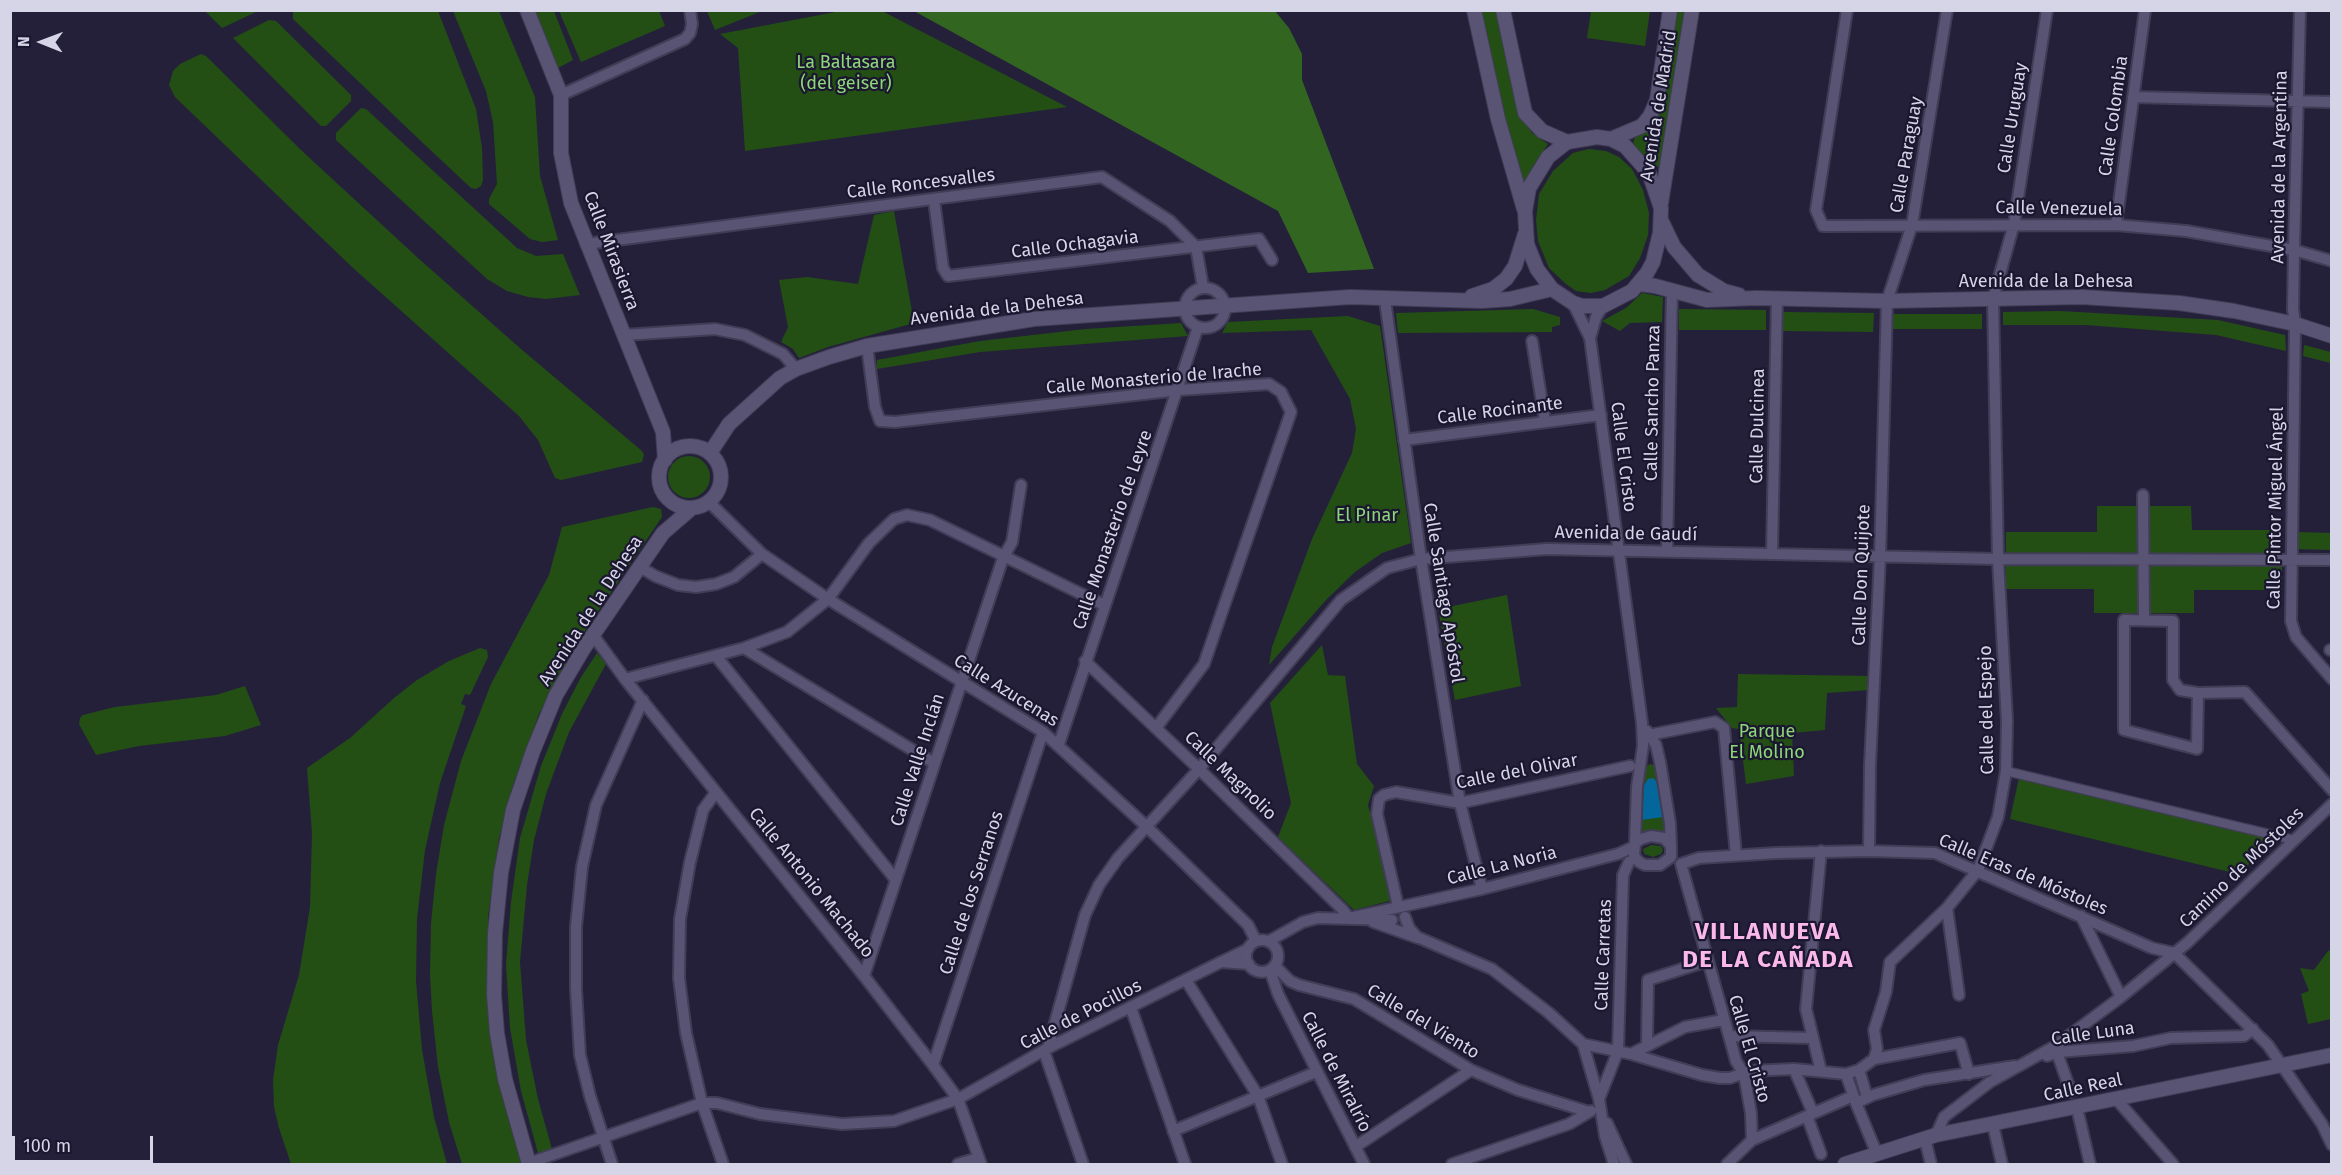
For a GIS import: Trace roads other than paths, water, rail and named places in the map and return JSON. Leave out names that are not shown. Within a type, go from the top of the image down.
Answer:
[{"type":"street","name":"Calle Mirasierra","points":[[527,10],[561,95],[561,153],[566,181],[586,244],[663,432],[665,460]]},
{"type":"street","points":[[561,95],[685,39],[690,33],[692,24],[690,10]]},
{"type":"street","points":[[1474,10],[1503,141],[1525,211]]},
{"type":"street","points":[[1503,10],[1525,113],[1542,131],[1567,142]]},
{"type":"street","name":"Avenida de Madrid","points":[[1611,139],[1642,126],[1650,116],[1657,100],[1670,10]]},
{"type":"street","name":"Avenida de Madrid","points":[[1660,213],[1692,10]]},
{"type":"street","name":"Calle Venezuela","points":[[1847,10],[1816,210],[1823,226],[2116,225],[2186,231],[2294,250],[2331,261]]},
{"type":"street","name":"Calle Paraguay","points":[[1887,301],[1912,225],[1947,10]]},
{"type":"street","name":"Calle Uruguay","points":[[1993,299],[2014,224],[2047,10]]},
{"type":"street","name":"Calle Colombia","points":[[2116,225],[2145,10]]},
{"type":"street","name":"Avenida de la Argentina","points":[[2295,324],[2293,309],[2300,10]]},
{"type":"street","points":[[2133,97],[2331,102]]},
{"type":"street","points":[[1586,138],[1611,139],[1634,153],[1650,173],[1660,213],[1658,248],[1647,273],[1632,291],[1603,306],[1582,306],[1573,303],[1552,289],[1530,255],[1525,211],[1529,188],[1548,157],[1567,142],[1586,138]]},
{"type":"street","name":"Calle Roncesvalles","points":[[586,244],[1102,177],[1170,221],[1196,247]]},
{"type":"street","name":"Calle Ochagavia","points":[[934,200],[943,268],[948,276],[1258,239],[1272,260]]},
{"type":"street","name":"Avenida de la Dehesa","points":[[1660,213],[1674,247],[1698,275],[1724,291],[1756,298]]},
{"type":"street","name":"Avenida de la Dehesa","points":[[1461,300],[1493,289],[1506,279],[1515,266],[1526,232]]},
{"type":"street","points":[[1196,247],[1203,287]]},
{"type":"street","name":"Avenida de la Dehesa","points":[[1639,284],[1707,300],[1756,298],[1887,301],[2082,297],[2179,303],[2234,311],[2295,324],[2331,336]]},
{"type":"street","points":[[1203,287],[1214,290],[1225,305],[1223,317],[1211,327],[1198,327],[1188,320],[1184,307],[1191,292],[1203,287]]},
{"type":"street","name":"Avenida de la Dehesa","points":[[710,453],[729,424],[747,405],[780,378],[796,369],[867,346],[1034,319],[1350,297],[1385,300],[1510,298],[1552,289]]},
{"type":"street","name":"Calle Sancho Panza","points":[[1667,551],[1672,291]]},
{"type":"street","name":"Calle Dulcinea","points":[[1772,554],[1777,299]]},
{"type":"street","name":"Calle del Espejo","points":[[1874,1059],[1878,1050],[1874,1030],[1886,992],[1890,962],[1947,908],[1978,870],[1998,817],[2006,771],[2007,721],[1998,559],[1993,299]]},
{"type":"street","name":"Calle Santiago Apóstol","points":[[1385,300],[1421,559],[1460,803],[1482,889]]},
{"type":"street","name":"Calle Don Quijote","points":[[1869,851],[1870,765],[1880,557],[1887,301]]},
{"type":"street","name":"Calle El Cristo","points":[[1573,303],[1590,338],[1642,723],[1642,759],[1637,787],[1634,845]]},
{"type":"street","name":"Calle El Cristo","points":[[1590,338],[1596,317],[1603,306]]},
{"type":"street","name":"Calle Pintor Miguel Ángel","points":[[2295,324],[2291,621],[2296,637],[2331,679]]},
{"type":"street","name":"Calle Monasterio de Leyre","points":[[1059,744],[1085,661],[1179,390],[1198,327]]},
{"type":"street","points":[[624,335],[715,329],[745,335],[783,354],[796,369]]},
{"type":"street","points":[[1532,341],[1545,421]]},
{"type":"street","name":"Calle Monasterio de Irache","points":[[867,346],[875,407],[880,420],[895,422],[1179,390],[1269,384],[1281,392],[1291,412],[1204,664],[1156,728]]},
{"type":"street","name":"Calle Rocinante","points":[[1404,440],[1601,415]]},
{"type":"street","name":"Calle Mirasierra","points":[[663,432],[681,447]]},
{"type":"street","points":[[681,447],[701,448],[710,453],[718,464],[721,477],[718,491],[709,502],[692,508],[681,507],[671,501],[664,493],[660,482],[660,470],[665,460],[681,447]]},
{"type":"street","name":"Calle Valle Inclán","points":[[864,976],[1003,558],[1012,543],[1021,485]]},
{"type":"street","points":[[2143,495],[2144,620]]},
{"type":"street","name":"Avenida de la Dehesa","points":[[529,1164],[505,1079],[497,1033],[494,995],[495,933],[501,873],[513,810],[533,751],[556,695],[593,635],[663,533],[671,511],[671,501]]},
{"type":"street","name":"Calle Azucenas","points":[[709,502],[762,554],[828,600],[1059,744],[1248,926],[1256,941]]},
{"type":"street","name":"Avenida de la Dehesa","points":[[663,533],[692,508]]},
{"type":"street","points":[[625,679],[744,648],[787,632],[828,600],[869,543],[894,519],[908,515],[930,520],[1104,606]]},
{"type":"street","name":"Avenida de Gaudí","points":[[1046,1050],[1085,915],[1099,885],[1118,858],[1199,769],[1341,600],[1387,568],[1421,559],[1547,549],[1998,559],[2331,560]]},
{"type":"street","points":[[640,567],[678,585],[696,587],[716,584],[734,577],[762,554]]},
{"type":"street","points":[[2198,693],[2197,749],[2124,730],[2124,620],[2173,621],[2173,680],[2180,690],[2198,693],[2244,692],[2331,790]]},
{"type":"street","name":"Calle Antonio Machado","points":[[593,635],[625,679],[933,1065],[958,1099],[980,1161]]},
{"type":"street","points":[[744,648],[934,763]]},
{"type":"street","points":[[716,656],[896,880]]},
{"type":"street","name":"Calle Magnolio","points":[[1085,661],[1335,901],[1349,918]]},
{"type":"street","points":[[612,1164],[580,1055],[576,988],[576,927],[582,867],[596,806],[643,700]]},
{"type":"street","points":[[1649,735],[1715,722],[1724,728],[1736,855]]},
{"type":"street","name":"Calle El Cristo","points":[[1642,723],[1656,745],[1660,762],[1670,824],[1671,851]]},
{"type":"street","name":"Calle de los Serranos","points":[[933,1065],[1043,732]]},
{"type":"street","points":[[1642,759],[1653,757],[1660,762]]},
{"type":"street","name":"Calle del Olivar","points":[[1398,914],[1377,814],[1379,799],[1384,795],[1396,792],[1460,803],[1630,766],[1642,759]]},
{"type":"street","points":[[1630,766],[1637,787]]},
{"type":"street","points":[[2006,771],[2294,840]]},
{"type":"street","points":[[716,792],[703,810],[690,862],[681,919],[680,978],[684,1022],[702,1103],[723,1164]]},
{"type":"street","name":"Camino de Móstoles","points":[[2056,1049],[2214,918],[2331,804]]},
{"type":"street","points":[[1671,851],[1660,864],[1653,866],[1634,862],[1634,845],[1645,837],[1658,836],[1667,840],[1680,864]]},
{"type":"street","name":"Calle La Noria","points":[[1398,914],[1422,903],[1618,854],[1634,845]]},
{"type":"street","name":"Calle Eras de Móstoles","points":[[1671,851],[1699,858]]},
{"type":"street","points":[[1821,851],[1806,1009],[1821,1071]]},
{"type":"street","name":"Calle Eras de Móstoles","points":[[1680,864],[1699,858],[1821,851],[1935,853],[2152,948],[2174,953],[2268,1045],[2322,1124],[2331,1145]]},
{"type":"street","name":"Calle La Noria","points":[[1591,861],[1634,862]]},
{"type":"street","name":"Calle Carretas","points":[[1600,1104],[1618,1051],[1623,875],[1634,862]]},
{"type":"street","name":"Calle El Cristo","points":[[1680,864],[1736,1061],[1744,1074],[1751,1113],[1752,1140]]},
{"type":"street","points":[[1947,908],[1959,995]]},
{"type":"street","points":[[1249,964],[1248,949],[1256,941],[1269,941],[1308,921],[1318,918],[1398,914]]},
{"type":"street","points":[[1365,920],[1398,914]]},
{"type":"street","points":[[1398,914],[1404,935]]},
{"type":"street","points":[[1398,914],[1411,931],[1421,939]]},
{"type":"street","points":[[2081,916],[2121,997]]},
{"type":"street","points":[[1349,918],[1365,920],[1421,939],[1492,969],[1549,1013],[1583,1044],[1631,1054],[1702,1075],[1720,1078],[1750,1071],[1794,1070],[1846,1074],[1859,1070],[1874,1059],[1960,1042],[1969,1074]]},
{"type":"street","points":[[1221,962],[1249,964],[1258,971],[1272,968],[1279,956],[1276,947],[1269,941]]},
{"type":"street","name":"Calle de Pocillos","points":[[702,1103],[717,1103],[760,1114],[842,1124],[894,1122],[958,1099],[1046,1050],[1248,949]]},
{"type":"street","points":[[1647,1045],[1648,980],[1707,961]]},
{"type":"street","name":"Calle del Viento","points":[[1272,968],[1290,981],[1354,999],[1471,1070],[1558,1104],[1589,1112]]},
{"type":"street","name":"Calle de Miralrío","points":[[1272,968],[1278,994],[1364,1164]]},
{"type":"street","points":[[1186,980],[1258,1095],[1282,1164]]},
{"type":"street","points":[[1278,994],[1290,981]]},
{"type":"street","points":[[1131,1008],[1185,1164]]},
{"type":"street","points":[[1631,1054],[1685,1027],[1724,1020]]},
{"type":"street","name":"Calle Luna","points":[[1752,1140],[1810,1114],[1854,1100],[1924,1080],[2026,1064],[2056,1049],[2133,1046],[2171,1038],[2244,1036],[2253,1029]]},
{"type":"street","points":[[1729,1036],[1812,1038]]},
{"type":"street","points":[[1583,1044],[1614,1164]]},
{"type":"street","points":[[2056,1049],[2070,1092]]},
{"type":"street","points":[[1046,1050],[1083,1164]]},
{"type":"street","name":"Calle Real","points":[[1845,1164],[1880,1159],[1930,1137],[2331,1056]]},
{"type":"street","points":[[1930,1164],[1930,1137],[1944,1117],[1990,1082],[2026,1064]]},
{"type":"street","points":[[1355,1148],[1471,1070]]},
{"type":"street","points":[[1794,1070],[1821,1154]]},
{"type":"street","points":[[1859,1070],[1867,1097]]},
{"type":"street","points":[[1173,1131],[1316,1072]]},
{"type":"street","points":[[1846,1074],[1854,1100],[1880,1159]]},
{"type":"street","points":[[2117,1100],[2173,1164]]},
{"type":"street","points":[[529,1164],[602,1136],[702,1103]]},
{"type":"street","points":[[1558,1104],[1569,1124]]},
{"type":"street","points":[[1452,1164],[1569,1124],[1600,1104]]},
{"type":"street","points":[[1600,1104],[1626,1164]]},
{"type":"street","points":[[2077,1108],[2090,1164]]},
{"type":"street","points":[[1993,1125],[2002,1164]]},
{"type":"street","points":[[1727,1164],[1752,1140]]},
{"type":"street","points":[[958,1164],[980,1161]]},
{"type":"water","points":[[1653,778],[1658,783],[1663,817],[1642,820],[1644,785],[1648,779]]},
{"type":"district","name":"VILLANUEVA DE LA CAÑADA","points":[[1768,946]]},
{"type":"park label","name":"La Baltasara (del geiser)","points":[[846,73]]},
{"type":"park label","name":"El Pinar","points":[[1367,516]]},
{"type":"park label","name":"Parque El Molino","points":[[1767,742]]}]
